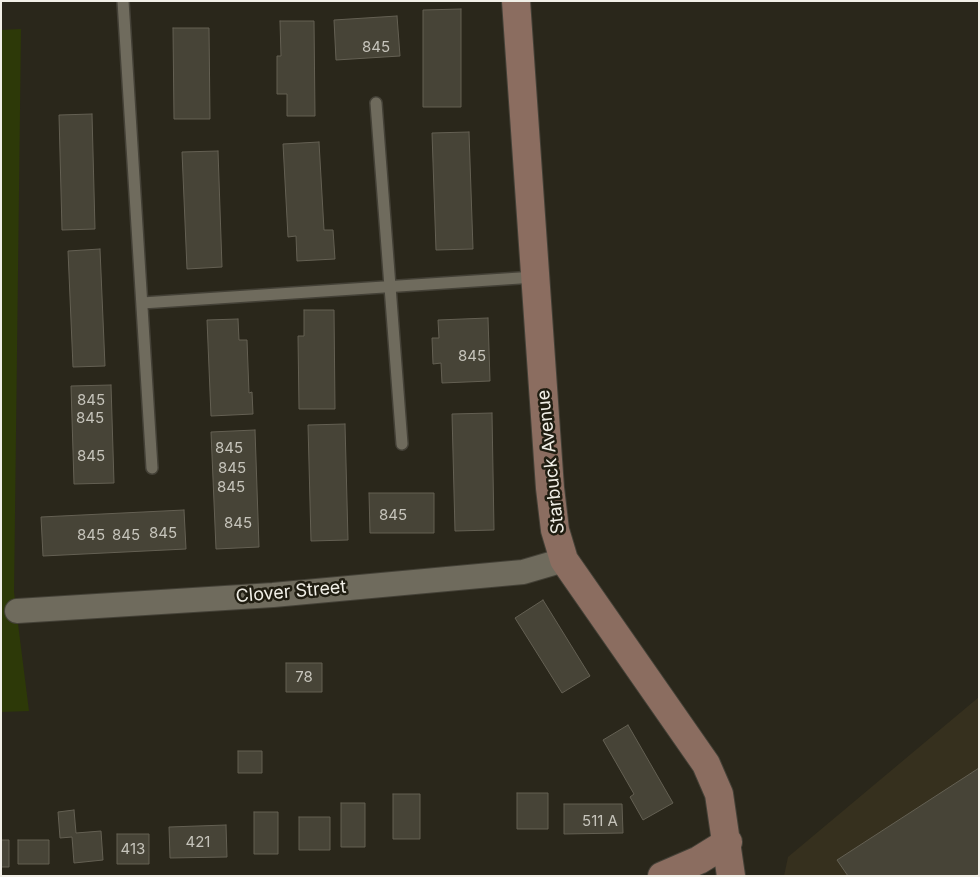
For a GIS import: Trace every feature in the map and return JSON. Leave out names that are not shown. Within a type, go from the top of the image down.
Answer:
[{"type":"street","name":"Starbuck Avenue","points":[[516,1],[550,488],[555,530],[564,560],[706,764],[719,794],[728,842],[731,876]]},
{"type":"street","name":"Clover Street","points":[[17,611],[273,594],[523,572],[564,560]]},
{"type":"street","points":[[662,876],[699,860],[728,842]]},
{"type":"lane","points":[[123,1],[152,468]]},
{"type":"lane","points":[[376,102],[402,444]]},
{"type":"lane","points":[[142,302],[535,277]]},
{"type":"shaded area","points":[[979,697],[979,876],[784,876],[788,857]]},
{"type":"green space","points":[[21,29],[14,592],[29,711],[1,712],[1,30]]},
{"type":"building","points":[[461,9],[461,107],[423,107],[423,10]]},
{"type":"building","points":[[397,16],[400,56],[336,60],[334,20]]},
{"type":"building","points":[[280,21],[314,21],[315,116],[287,116],[287,94],[277,94],[277,56],[281,56]]},
{"type":"building","points":[[173,28],[209,28],[210,119],[174,119]]},
{"type":"building","points":[[92,114],[95,229],[62,230],[59,115]]},
{"type":"building","points":[[469,132],[473,249],[436,250],[432,133]]},
{"type":"building","points":[[319,142],[324,230],[333,230],[335,259],[297,261],[296,236],[288,237],[283,144]]},
{"type":"building","points":[[218,151],[222,267],[187,269],[182,152]]},
{"type":"building","points":[[100,249],[105,366],[73,367],[68,251]]},
{"type":"building","points":[[304,310],[334,310],[335,409],[299,409],[298,336],[304,336]]},
{"type":"building","points":[[488,318],[490,381],[442,383],[441,363],[433,364],[432,338],[439,338],[438,320]]},
{"type":"building","points":[[238,319],[239,340],[247,340],[249,393],[252,392],[253,414],[211,416],[207,320]]},
{"type":"building","points":[[111,385],[114,483],[74,484],[71,386]]},
{"type":"building","points":[[492,413],[494,530],[455,531],[452,414]]},
{"type":"building","points":[[345,424],[348,540],[311,541],[308,425]]},
{"type":"building","points":[[255,430],[259,547],[216,549],[211,432]]},
{"type":"building","points":[[369,493],[434,493],[434,533],[370,533]]},
{"type":"building","points":[[184,510],[186,549],[43,556],[41,517]]},
{"type":"building","points":[[543,600],[590,676],[562,693],[515,618]]},
{"type":"building","points":[[286,663],[322,663],[322,692],[286,692]]},
{"type":"building","points":[[628,725],[673,803],[643,820],[630,797],[634,794],[603,740]]},
{"type":"building","points":[[238,751],[262,751],[262,773],[238,773]]},
{"type":"building","points":[[979,768],[979,874],[975,876],[848,876],[837,860]]},
{"type":"building","points":[[517,793],[548,793],[548,829],[517,829]]},
{"type":"building","points":[[393,794],[420,794],[420,839],[393,839]]},
{"type":"building","points":[[341,803],[365,803],[365,847],[341,847]]},
{"type":"building","points":[[564,804],[622,804],[623,833],[564,834]]},
{"type":"building","points":[[74,810],[76,833],[101,831],[103,860],[74,863],[72,837],[60,838],[58,812]]},
{"type":"building","points":[[254,812],[278,812],[278,854],[254,854]]},
{"type":"building","points":[[299,817],[330,817],[330,850],[299,850]]},
{"type":"building","points":[[226,825],[227,857],[170,858],[169,827]]},
{"type":"building","points":[[117,834],[149,834],[149,864],[117,864]]},
{"type":"building","points":[[1,840],[9,840],[9,867],[1,867]]},
{"type":"building","points":[[18,840],[49,840],[49,864],[18,864]]}]
